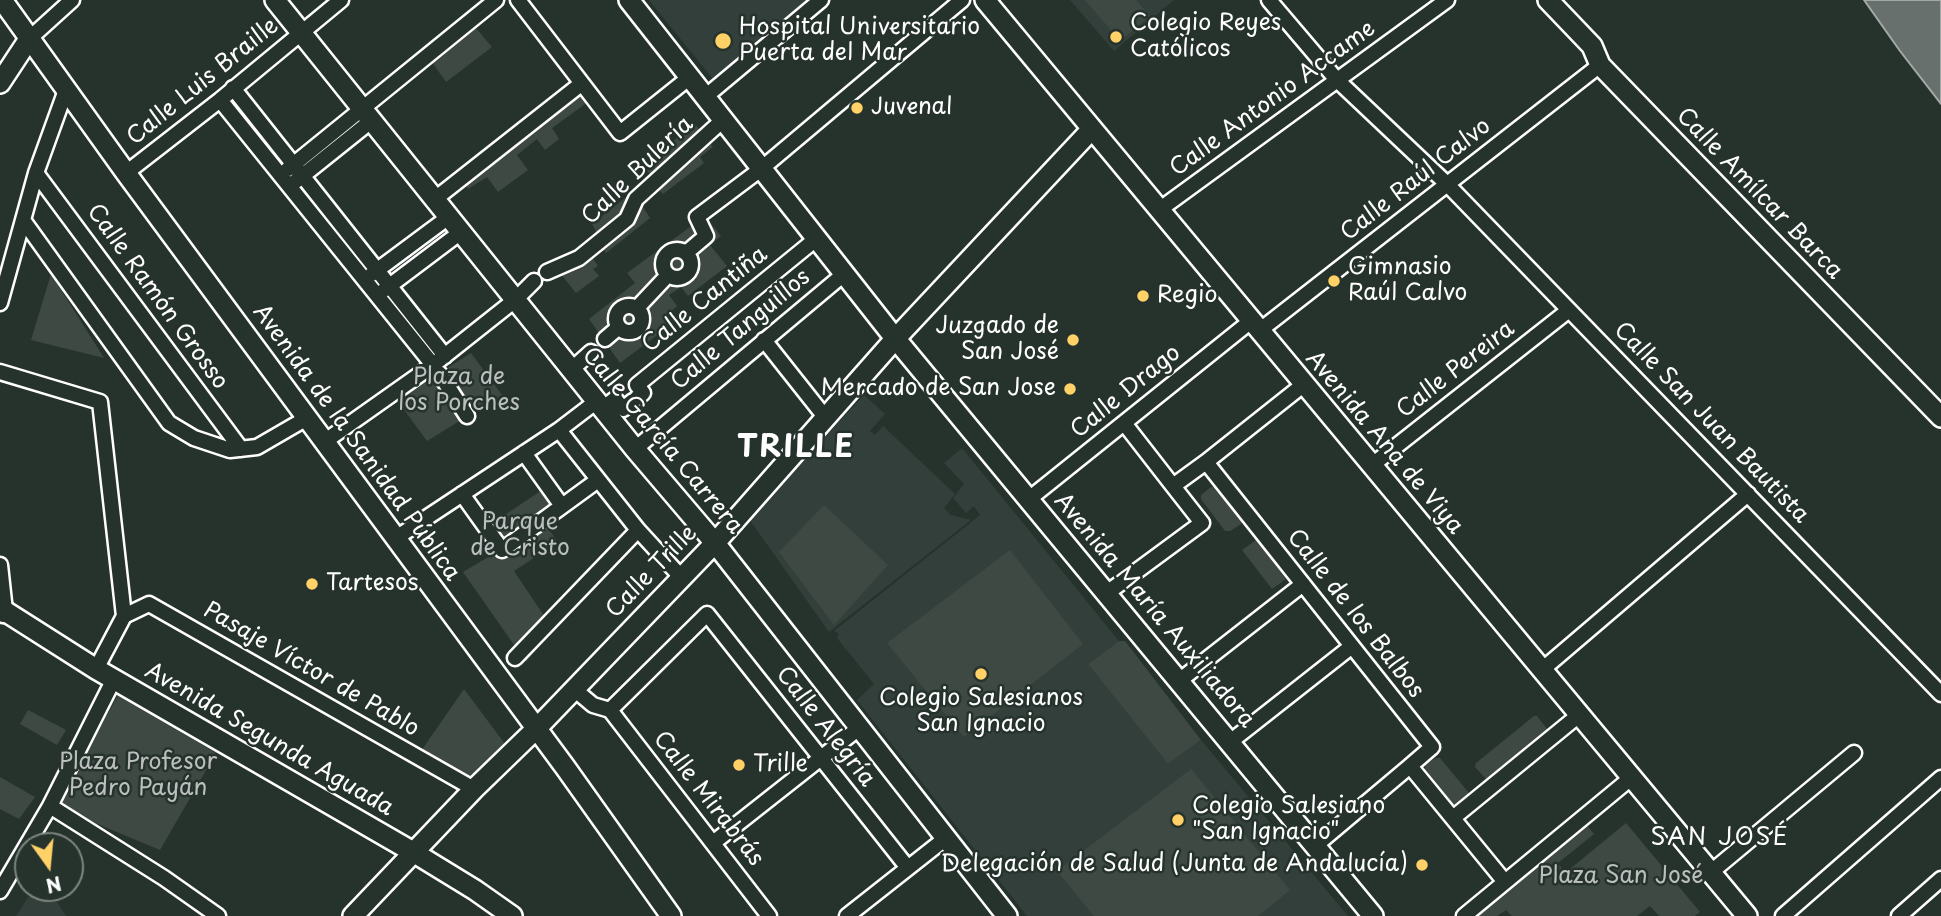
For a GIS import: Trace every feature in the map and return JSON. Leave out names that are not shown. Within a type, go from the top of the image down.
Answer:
[{"type":"street","name":"Avenida de la Sanidad Pública","points":[[2,0],[126,173],[537,728],[670,916]]},
{"type":"street","points":[[0,83],[29,39],[72,0]]},
{"type":"street","name":"Calle García Carrera","points":[[275,0],[635,449],[715,543],[1007,916]]},
{"type":"street","name":"Calle Luis Braille","points":[[126,173],[341,0]]},
{"type":"street","points":[[285,181],[366,116],[496,0]]},
{"type":"street","points":[[518,0],[620,134],[690,77]]},
{"type":"street","name":"Avenida María Auxiliadora","points":[[629,0],[896,338],[1373,916]]},
{"type":"street","points":[[705,97],[821,0]]},
{"type":"street","points":[[686,253],[706,236],[697,217],[761,169],[962,0]]},
{"type":"street","name":"Avenida Ana de Viya","points":[[985,0],[1747,916]]},
{"type":"street","name":"Calle San Juan Bautista","points":[[1269,0],[1337,80],[1447,184],[1941,694]]},
{"type":"street","name":"Calle Antonio Accame","points":[[1159,210],[1447,0]]},
{"type":"street","name":"Calle Amílcar Barca","points":[[1548,0],[1592,46],[1601,65],[1941,417]]},
{"type":"street","name":"Calle Raúl Calvo","points":[[1255,326],[1447,184],[1601,65]]},
{"type":"street","points":[[435,199],[581,84]]},
{"type":"street","points":[[233,89],[298,170],[371,274]]},
{"type":"street","points":[[0,303],[37,173],[66,90]]},
{"type":"street","points":[[220,100],[285,181],[445,356]]},
{"type":"street","name":"Calle Bulería","points":[[547,272],[579,258],[628,219],[636,199],[723,120]]},
{"type":"street","name":"Calle Trille","points":[[353,916],[715,543],[896,338],[1091,130]]},
{"type":"street","name":"Calle Ramón Grosso","points":[[37,173],[241,449]]},
{"type":"street","points":[[23,220],[170,423],[194,438],[230,450],[257,447],[307,418]]},
{"type":"street","points":[[371,274],[455,224]]},
{"type":"street","points":[[384,290],[455,224]]},
{"type":"street","name":"Calle Cantiña","points":[[600,405],[615,399],[622,409],[643,393],[637,385],[816,239]]},
{"type":"street","points":[[673,250],[686,253],[691,261],[690,270],[682,277],[668,275],[663,264],[666,255],[673,250]]},
{"type":"street","name":"Calle Tanguillos","points":[[635,449],[845,274]]},
{"type":"street","points":[[605,339],[619,327],[615,319],[621,308],[629,305],[637,308],[668,275]]},
{"type":"street","points":[[324,442],[436,369],[445,356],[515,300],[534,281]]},
{"type":"street","points":[[384,290],[467,416]]},
{"type":"street","name":"Calle Pereira","points":[[1371,466],[1569,310]]},
{"type":"street","name":"Calle Drago","points":[[1029,499],[1124,423],[1255,326]]},
{"type":"street","points":[[764,340],[825,416]]},
{"type":"street","points":[[571,370],[591,352]]},
{"type":"street","points":[[0,372],[100,402],[124,616],[96,669]]},
{"type":"street","points":[[1173,486],[1303,385]]},
{"type":"street","points":[[396,538],[600,405]]},
{"type":"street","points":[[1107,593],[1202,523],[1124,423]]},
{"type":"street","points":[[559,430],[638,530],[682,578]]},
{"type":"street","points":[[524,453],[562,506]]},
{"type":"street","name":"Calle de los Balbos","points":[[1206,463],[1432,747],[1410,766]]},
{"type":"street","points":[[462,494],[502,550],[598,480]]},
{"type":"street","points":[[1543,669],[1748,494]]},
{"type":"street","points":[[515,658],[638,530]]},
{"type":"street","points":[[0,565],[2,613]]},
{"type":"street","points":[[1179,681],[1303,584]]},
{"type":"street","name":"Pasaje Víctor de Pablo","points":[[124,616],[149,604],[474,789]]},
{"type":"street","name":"Avenida Segunda Aguada","points":[[2,613],[413,852],[512,916]]},
{"type":"street","name":"Calle Alegría","points":[[610,710],[706,614],[908,868]]},
{"type":"street","points":[[1230,742],[1352,646]]},
{"type":"street","points":[[0,891],[50,806],[114,679]]},
{"type":"street","points":[[574,689],[593,705],[610,710]]},
{"type":"street","name":"Calle Mirabrás","points":[[610,710],[769,916]]},
{"type":"street","points":[[1453,818],[1579,715]]},
{"type":"street","points":[[713,842],[859,728]]},
{"type":"street","points":[[1710,873],[1854,753]]},
{"type":"street","points":[[1315,846],[1410,766],[1506,882]]},
{"type":"street","points":[[1464,916],[1631,778]]},
{"type":"street","points":[[1783,916],[1941,778]]},
{"type":"street","points":[[50,806],[164,878],[218,916]]},
{"type":"street","points":[[846,916],[946,838]]},
{"type":"street","points":[[1899,916],[1941,879]]},
{"type":"shaded area","name":"Hospital Universitario Puerta del Mar","points":[[649,0],[812,0],[716,83]]},
{"type":"shaded area","name":"Colegio Reyes Católicos","points":[[1070,0],[1174,0],[1114,51]]},
{"type":"shaded area","points":[[1864,0],[1941,0],[1941,104],[1900,51]]},
{"type":"shaded area","points":[[864,395],[885,414],[870,431],[875,435],[883,426],[955,494],[944,508],[951,515],[971,520],[829,632],[749,519]]},
{"type":"shaded area","name":"Colegio Salesianos San Ignacio","points":[[962,448],[1119,641],[1088,664],[1168,764],[1201,740],[1348,916],[1027,916],[857,700],[874,684],[837,638],[839,634],[834,631],[980,515],[974,506],[966,513],[953,498],[964,484],[944,463]]},
{"type":"shaded area","points":[[25,902],[57,902],[66,916],[16,916]]},
{"type":"green space","points":[[1085,0],[1136,0],[1150,16],[1120,41]]},
{"type":"green space","points":[[475,27],[492,47],[446,82],[432,62]]},
{"type":"green space","points":[[579,92],[588,102],[552,128],[559,139],[545,150],[537,139],[517,155],[528,170],[498,192],[487,177],[468,189],[463,181]]},
{"type":"green space","points":[[695,124],[713,147],[700,157],[704,163],[663,194],[659,190],[641,204],[650,218],[606,253],[602,248],[592,257],[598,266],[593,269],[599,276],[576,293],[555,267],[598,235],[592,224],[652,177],[642,165]]},
{"type":"green space","points":[[705,216],[721,236],[710,245],[727,266],[688,296],[681,287],[669,295],[677,306],[665,316],[671,325],[620,363],[589,319],[635,283],[627,273]]},
{"type":"green space","points":[[51,274],[104,358],[31,340]]},
{"type":"green space","name":"Plaza de los Porches","points":[[471,353],[502,395],[427,441],[397,400]]},
{"type":"green space","name":"Parque de Cristo","points":[[548,486],[562,508],[545,524],[558,542],[514,571],[553,629],[526,662],[463,572],[495,553],[481,531]]},
{"type":"green space","points":[[1211,487],[1216,487],[1242,519],[1241,524],[1230,531],[1225,531],[1201,499],[1201,495]]},
{"type":"green space","points":[[824,505],[888,565],[834,625],[779,552]]},
{"type":"green space","points":[[1256,540],[1286,579],[1272,589],[1242,550]]},
{"type":"green space","points":[[1010,550],[1083,644],[964,737],[887,643]]},
{"type":"green space","points":[[1119,641],[1125,641],[1201,740],[1168,764],[1088,664]]},
{"type":"green space","points":[[464,689],[508,748],[472,783],[421,751]]},
{"type":"green space","name":"Plaza Profesor Pedro Payán","points":[[118,695],[216,753],[160,850],[69,812],[63,807],[61,799]]},
{"type":"green space","points":[[28,710],[66,730],[57,745],[20,724]]},
{"type":"green space","points":[[1537,716],[1547,729],[1546,733],[1491,779],[1486,779],[1475,767],[1476,763]]},
{"type":"green space","points":[[1440,758],[1469,793],[1468,797],[1457,805],[1452,804],[1425,769],[1425,765]]},
{"type":"green space","name":"Colegio Salesiano \"San Ignacio\"","points":[[1191,769],[1290,890],[1258,916],[1094,916],[1057,871]]},
{"type":"green space","points":[[0,777],[35,797],[19,819],[0,809]]},
{"type":"green space","name":"Plaza San José","points":[[1626,823],[1700,912],[1695,916],[1659,916],[1650,906],[1637,916],[1512,916],[1506,910],[1497,916],[1474,916],[1586,824],[1594,834],[1558,863],[1565,873]]},
{"type":"place","name":"Colegio Reyes Católicos","points":[[1116,37]]},
{"type":"place","name":"Hospital Universitario Puerta del Mar","points":[[723,41]]},
{"type":"place","name":"Juvenal","points":[[857,108]]},
{"type":"place","name":"Gimnasio Raúl Calvo","points":[[1334,281]]},
{"type":"place","name":"Regio","points":[[1143,296]]},
{"type":"place","name":"Juzgado de San José","points":[[1073,340]]},
{"type":"place","name":"Mercado de San Jose","points":[[1070,389]]},
{"type":"place","name":"Tartesos","points":[[312,584]]},
{"type":"place","name":"Colegio Salesianos San Ignacio","points":[[981,674]]},
{"type":"place","name":"Trille","points":[[739,765]]},
{"type":"place","name":"Colegio Salesiano \"San Ignacio\"","points":[[1178,820]]},
{"type":"place","name":"Delegación de Salud (Junta de Andalucía)","points":[[1422,865]]},
{"type":"district","name":"TRILLE","points":[[796,449]]},
{"type":"district","name":"SAN JOSÉ","points":[[1720,838]]}]
